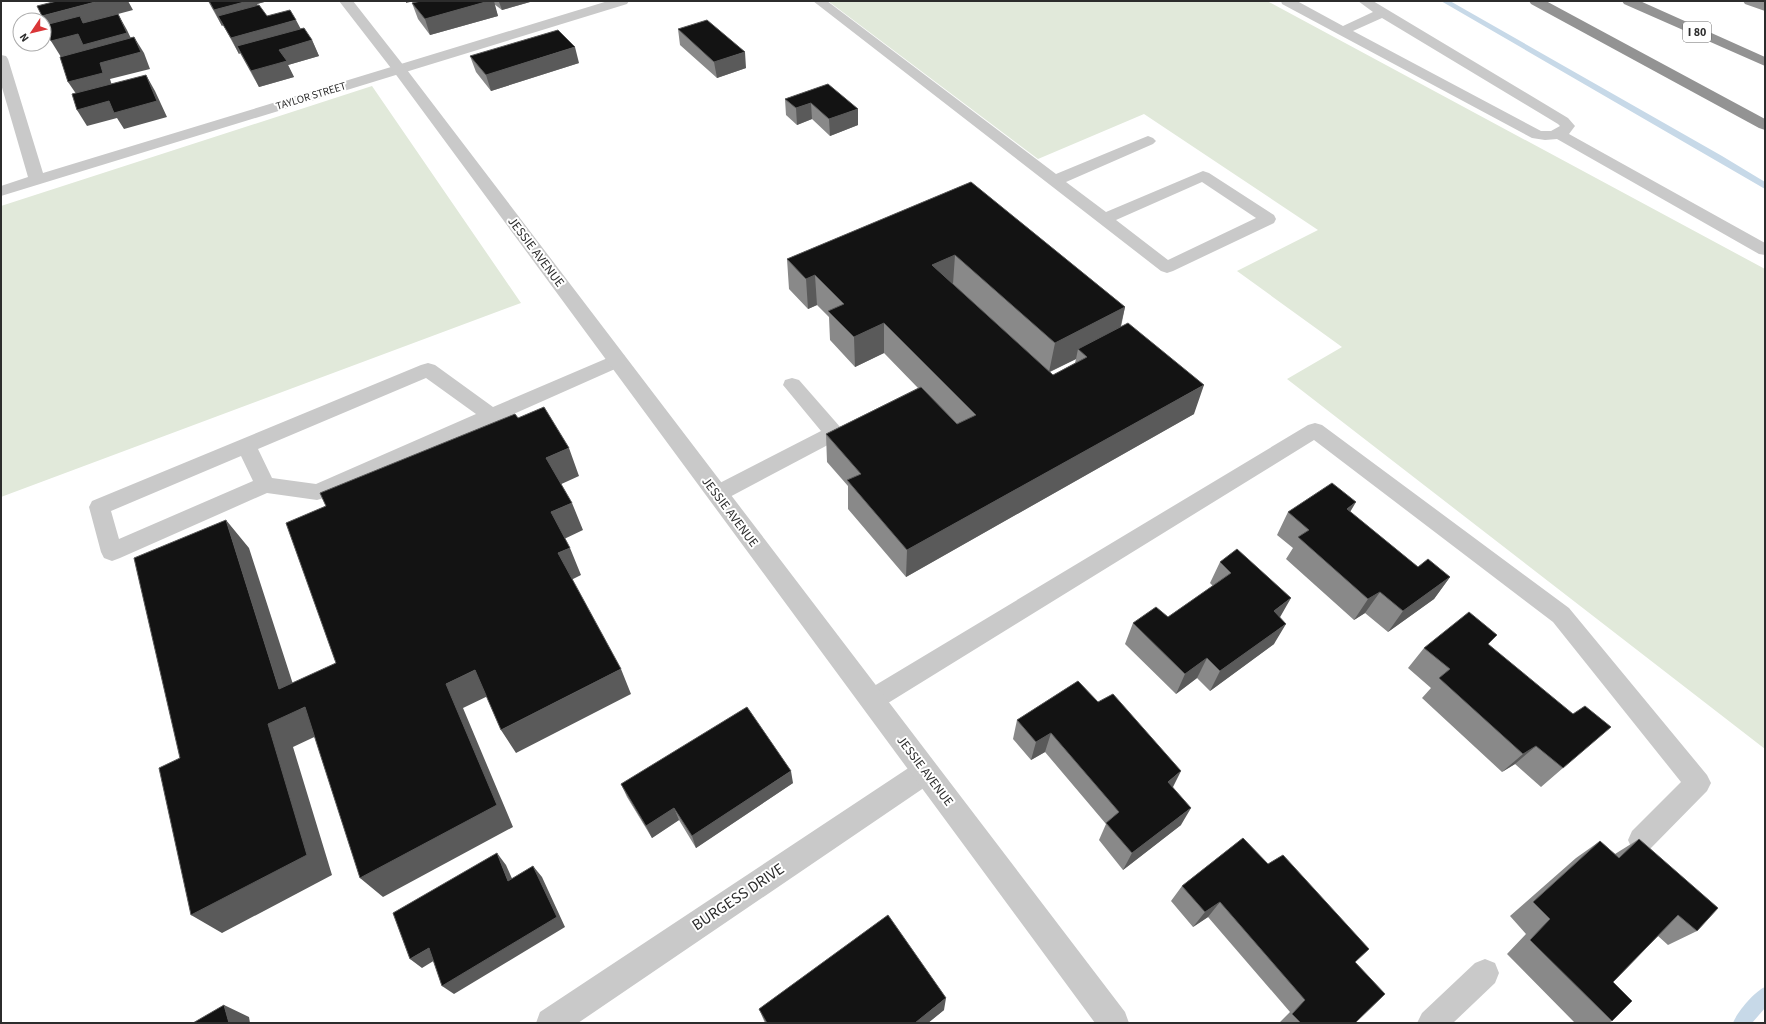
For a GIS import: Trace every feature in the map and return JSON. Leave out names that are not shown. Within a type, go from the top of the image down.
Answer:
[{"type":"highway","points":[[1536,1],[1765,125]]},
{"type":"highway","name":"I 80","points":[[1629,1],[1765,62]]},
{"type":"highway","points":[[1750,1],[1765,7]]},
{"type":"street","name":"JESSIE AVENUE","points":[[346,1],[399,69],[1114,1023]]},
{"type":"street","name":"TAYLOR STREET","points":[[1,191],[399,69],[601,4],[622,1]]},
{"type":"street","points":[[1,59],[37,180]]},
{"type":"street","name":"BURGESS DRIVE","points":[[552,1023],[925,772]]},
{"type":"lane","points":[[819,1],[1054,181],[1167,267],[1268,219],[1203,176],[1104,219]]},
{"type":"lane","points":[[1287,1],[1537,134],[1545,137],[1566,129],[1568,126],[1364,1]]},
{"type":"lane","points":[[1342,31],[1384,12]]},
{"type":"lane","points":[[1557,133],[1765,250]]},
{"type":"lane","points":[[1054,181],[1148,141]]},
{"type":"lane","points":[[491,415],[428,370],[99,507],[112,552],[265,485],[317,492],[617,360]]},
{"type":"lane","points":[[717,494],[834,433],[792,385]]},
{"type":"lane","points":[[872,700],[1315,430],[1561,615],[1698,783],[1640,840]]},
{"type":"lane","points":[[246,445],[265,485]]},
{"type":"lane","points":[[1432,1023],[1485,973]]},
{"type":"green space","points":[[828,1],[1267,1],[1765,269],[1765,749],[1287,379],[1342,347],[1237,271],[1318,230],[1144,114],[1038,159]]},
{"type":"green space","points":[[372,86],[521,303],[1,497],[1,206]]},
{"type":"building","points":[[57,1],[99,1],[52,13],[52,12],[40,12],[37,6]]},
{"type":"building","points":[[209,1],[248,1],[214,10]]},
{"type":"building","points":[[421,1],[489,1],[425,19],[412,3]]},
{"type":"building","points":[[259,5],[267,16],[290,10],[296,20],[231,38],[218,16]]},
{"type":"building","points":[[118,14],[127,33],[83,45],[78,34],[52,41],[52,23],[80,16],[83,23]]},
{"type":"building","points":[[707,20],[745,52],[714,62],[678,29]]},
{"type":"building","points":[[304,28],[312,40],[279,50],[287,61],[251,71],[237,46]]},
{"type":"building","points":[[558,30],[575,47],[486,75],[470,56]]},
{"type":"building","points":[[134,37],[141,52],[100,63],[103,73],[68,82],[60,57]]},
{"type":"building","points":[[146,75],[157,101],[114,113],[109,101],[77,110],[72,94]]},
{"type":"building","points":[[828,84],[858,109],[829,119],[811,103],[796,108],[785,99]]},
{"type":"building","points":[[971,182],[1125,307],[1055,343],[955,255],[932,265],[1053,375],[1087,357],[1078,349],[1128,323],[1204,385],[907,550],[847,480],[861,474],[826,434],[921,387],[957,424],[976,415],[884,323],[854,337],[828,311],[844,304],[815,275],[806,279],[787,259]]},
{"type":"building","points":[[544,407],[569,448],[546,458],[572,503],[551,512],[570,548],[558,553],[621,669],[501,730],[475,670],[446,684],[497,805],[360,878],[305,707],[268,724],[307,855],[191,915],[159,768],[180,758],[134,558],[226,520],[279,689],[336,663],[286,523],[326,506],[320,493],[515,414],[518,418]]},
{"type":"building","points":[[1332,483],[1356,502],[1347,509],[1418,567],[1428,559],[1450,577],[1403,611],[1380,592],[1368,599],[1298,537],[1309,530],[1288,512]]},
{"type":"building","points":[[1237,549],[1291,598],[1274,611],[1286,624],[1220,671],[1207,658],[1185,674],[1133,623],[1156,607],[1168,617],[1231,573],[1220,562]]},
{"type":"building","points":[[1469,612],[1497,635],[1488,644],[1573,714],[1585,706],[1611,727],[1563,768],[1536,746],[1523,754],[1439,678],[1450,669],[1424,648]]},
{"type":"building","points":[[1078,681],[1098,702],[1113,694],[1181,771],[1168,782],[1191,808],[1132,853],[1106,823],[1119,812],[1051,733],[1036,742],[1017,720]]},
{"type":"building","points":[[747,707],[791,771],[692,836],[674,808],[646,826],[621,784]]},
{"type":"building","points":[[1243,838],[1268,864],[1283,855],[1369,949],[1355,962],[1385,994],[1355,1023],[1301,1023],[1292,1014],[1305,1000],[1220,902],[1205,912],[1182,886]]},
{"type":"building","points":[[1639,839],[1718,908],[1697,931],[1678,915],[1613,982],[1632,1001],[1612,1021],[1530,940],[1550,919],[1533,902],[1600,841],[1619,858]]},
{"type":"building","points":[[497,853],[508,881],[533,866],[557,917],[442,986],[429,948],[410,959],[393,913]]},
{"type":"building","points":[[888,915],[946,998],[915,1023],[767,1023],[759,1009]]},
{"type":"building","points":[[224,1005],[229,1023],[193,1023]]},
{"type":"waterway","points":[[1445,1],[1719,158],[1765,186]]},
{"type":"waterway","points":[[1741,1023],[1765,995]]}]
